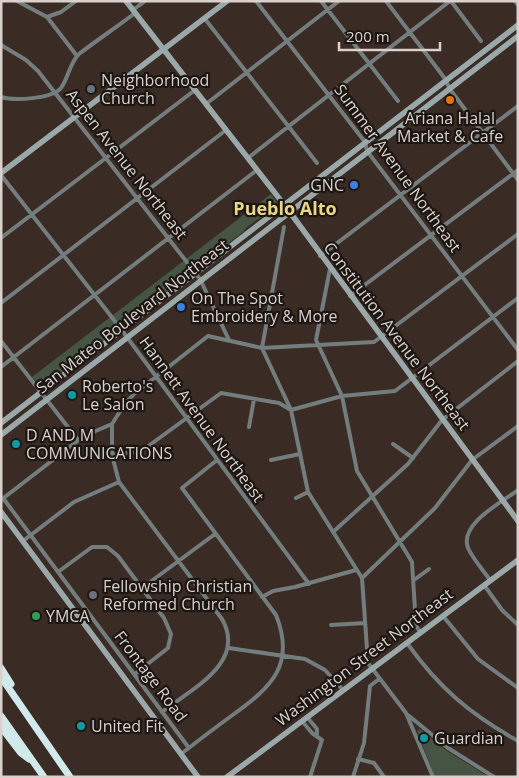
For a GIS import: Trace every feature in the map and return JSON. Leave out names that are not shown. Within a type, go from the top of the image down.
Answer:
[{"type":"highway","points":[[1,668],[27,713]]},
{"type":"highway","points":[[1,677],[70,777]]},
{"type":"highway","points":[[1,716],[44,777]]},
{"type":"highway","points":[[1,727],[21,753],[34,763]]},
{"type":"street","points":[[18,1],[46,17],[77,56]]},
{"type":"street","points":[[46,17],[61,12],[76,1]]},
{"type":"street","name":"Constitution Avenue Northeast","points":[[126,1],[289,211],[320,256],[518,521]]},
{"type":"street","points":[[1,97],[25,98],[49,96],[56,93],[61,88],[77,56],[134,12],[145,1]]},
{"type":"street","points":[[1,174],[227,1]]},
{"type":"street","name":"Summer Avenue Northeast","points":[[256,1],[365,142],[367,151],[518,350]]},
{"type":"street","points":[[321,1],[398,101]]},
{"type":"street","points":[[206,104],[339,1]]},
{"type":"street","points":[[386,1],[518,180]]},
{"type":"street","points":[[248,158],[450,1],[481,41]]},
{"type":"street","points":[[515,1],[518,5]]},
{"type":"street","points":[[205,19],[317,163]]},
{"type":"street","name":"San Mateo Boulevard Northeast","points":[[1,423],[518,26]]},
{"type":"street","name":"San Mateo Boulevard Northeast","points":[[1,435],[126,336],[518,36]]},
{"type":"street","name":"Aspen Avenue Northeast","points":[[1,45],[33,66],[169,238],[200,279],[229,340]]},
{"type":"street","points":[[1,238],[195,90]]},
{"type":"street","points":[[320,256],[518,106]]},
{"type":"street","points":[[1,303],[226,130]]},
{"type":"street","points":[[1,367],[257,170]]},
{"type":"street","points":[[350,296],[518,170]]},
{"type":"street","name":"Hannett Avenue Northeast","points":[[1,174],[121,329],[308,584]]},
{"type":"street","points":[[284,227],[262,348],[291,410],[308,492],[362,578],[368,663],[406,713],[448,748],[494,777]]},
{"type":"street","points":[[162,712],[220,666],[229,648],[226,627],[222,619],[120,482],[112,455],[112,424],[129,399],[208,336],[262,348],[370,343],[381,337],[518,234]]},
{"type":"street","points":[[330,269],[316,338],[317,345],[342,396],[357,471],[412,562],[416,626],[421,633]]},
{"type":"street","points":[[291,410],[342,396],[395,392],[518,298]]},
{"type":"street","points":[[1,341],[78,440]]},
{"type":"street","points":[[333,532],[413,458],[442,420],[518,361]]},
{"type":"street","points":[[112,455],[136,452],[147,447],[221,393],[284,404],[291,410]]},
{"type":"street","points":[[249,427],[254,399]]},
{"type":"street","points":[[2,499],[78,440],[102,427],[112,424]]},
{"type":"street","points":[[362,578],[435,508],[472,460],[518,426]]},
{"type":"street","points":[[393,444],[413,458]]},
{"type":"street","points":[[272,460],[300,454]]},
{"type":"street","points":[[181,754],[264,691],[278,673],[282,655],[283,640],[279,623],[182,488],[217,460]]},
{"type":"street","points":[[23,541],[74,502],[120,482]]},
{"type":"street","points":[[490,580],[469,549],[467,536],[474,523],[518,490]]},
{"type":"street","points":[[296,498],[308,492]]},
{"type":"street","name":"Frontage Road","points":[[2,499],[189,748]]},
{"type":"street","points":[[1,512],[198,777]]},
{"type":"street","points":[[142,588],[215,534]]},
{"type":"street","points":[[58,572],[86,551],[99,546],[114,552],[142,588],[170,627],[171,641],[168,648],[135,674]]},
{"type":"street","name":"Washington Street Northeast","points":[[227,777],[518,560]]},
{"type":"street","points":[[414,580],[429,569]]},
{"type":"street","points":[[262,597],[273,591],[308,584],[356,570]]},
{"type":"street","points":[[484,585],[518,625]]},
{"type":"street","points":[[443,616],[478,659],[518,688]]},
{"type":"street","points":[[332,625],[365,623]]},
{"type":"street","points":[[406,643],[443,688],[468,710],[518,741]]},
{"type":"street","points":[[229,648],[305,659],[332,675],[343,690]]},
{"type":"street","points":[[353,777],[367,724],[370,686],[380,679]]},
{"type":"street","points":[[406,713],[433,777]]},
{"type":"street","points":[[305,719],[315,727],[317,734]]},
{"type":"street","points":[[305,719],[311,731],[322,740],[310,777]]},
{"type":"street","points":[[311,731],[315,727]]},
{"type":"street","points":[[358,759],[374,763],[384,777]]},
{"type":"green space","points":[[271,194],[278,204],[275,207],[44,386],[39,386],[32,377]]},
{"type":"green space","points":[[420,729],[447,751],[489,777],[435,777],[417,731]]},
{"type":"place","name":"Neighborhood Church","points":[[91,89]]},
{"type":"place","name":"Ariana Halal Market & Cafe","points":[[450,100]]},
{"type":"place","name":"GNC","points":[[354,185]]},
{"type":"place","name":"On The Spot Embroidery & More","points":[[181,307]]},
{"type":"place","name":"Roberto's Le Salon","points":[[72,395]]},
{"type":"place","name":"D AND M COMMUNICATIONS","points":[[16,444]]},
{"type":"place","name":"Fellowship Christian Reformed Church","points":[[93,595]]},
{"type":"place","name":"YMCA","points":[[36,616]]},
{"type":"place","name":"United Fit","points":[[81,726]]},
{"type":"place","name":"Guardian","points":[[424,738]]},
{"type":"district","name":"Pueblo Alto","points":[[285,209]]}]
